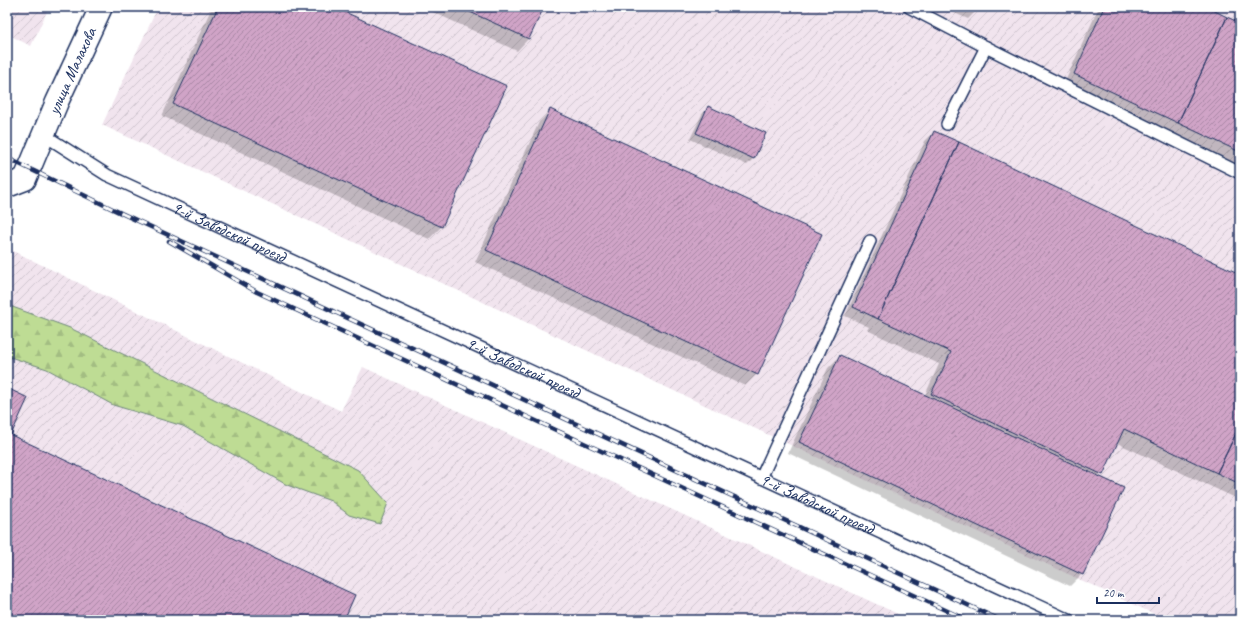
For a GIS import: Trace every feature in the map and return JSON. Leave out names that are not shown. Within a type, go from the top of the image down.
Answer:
[{"type":"street","name":"улица Малахова","points":[[44,135],[101,7]]},
{"type":"street","points":[[7,186],[25,179],[44,135]]},
{"type":"lane","points":[[909,7],[986,48],[1240,173]]},
{"type":"lane","points":[[947,124],[986,48]]},
{"type":"lane","name":"9-й Заводской проезд","points":[[44,135],[107,175],[1070,620]]},
{"type":"lane","points":[[761,478],[870,241]]},
{"type":"shaded area","points":[[7,7],[49,7],[31,46],[7,34]]},
{"type":"shaded area","points":[[158,7],[1240,7],[1240,620],[1167,620],[102,125]]},
{"type":"shaded area","points":[[7,248],[341,411],[363,367],[911,620],[7,620]]},
{"type":"green space","points":[[7,305],[70,328],[358,470],[388,503],[380,524],[349,515],[331,501],[287,485],[183,426],[113,405],[47,369],[7,356]]},
{"type":"building","points":[[218,7],[334,7],[507,86],[442,227],[173,104]]},
{"type":"building","points":[[459,7],[544,7],[529,39]]},
{"type":"building","points":[[1104,7],[1207,7],[1227,17],[1178,123],[1074,74]]},
{"type":"building","points":[[1227,17],[1240,23],[1240,152],[1178,123]]},
{"type":"building","points":[[708,106],[766,133],[754,159],[696,133]]},
{"type":"building","points":[[550,109],[822,234],[758,375],[486,250]]},
{"type":"building","points":[[934,131],[959,142],[878,319],[853,307]]},
{"type":"building","points":[[959,142],[1240,274],[1240,425],[1217,473],[1124,429],[1103,475],[931,394],[951,352],[878,319]]},
{"type":"building","points":[[840,355],[1124,488],[1083,575],[799,442]]},
{"type":"building","points":[[7,388],[28,398],[11,435],[355,595],[344,620],[7,620]]},
{"type":"building","points":[[1240,425],[1240,484],[1217,473]]},
{"type":"railway","points":[[7,158],[123,214],[1000,620]]},
{"type":"railway","points":[[169,241],[257,292],[967,620]]}]
